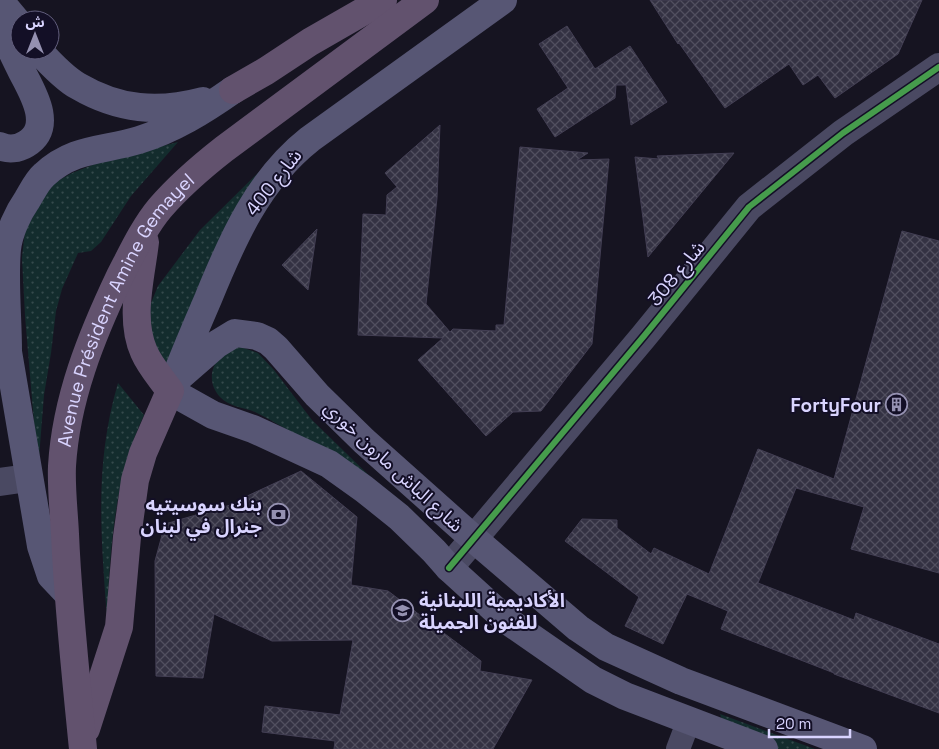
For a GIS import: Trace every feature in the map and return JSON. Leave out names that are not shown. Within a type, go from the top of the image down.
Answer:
[{"type":"highway","points":[[233,90],[310,42],[384,0]]},
{"type":"highway","name":"Avenue Président Amine Gemayel","points":[[83,744],[68,594],[62,468],[66,430],[83,360],[96,328],[146,228],[159,209],[200,168],[425,0]]},
{"type":"highway","points":[[83,744],[119,627],[127,537],[135,480],[143,454],[172,386],[145,354],[139,338],[138,304],[146,228]]},
{"type":"main road","points":[[0,0],[10,12]]},
{"type":"main road","name":"شارع 400","points":[[172,386],[238,229],[266,186],[282,166],[295,151],[310,139],[503,0]]},
{"type":"main road","points":[[0,26],[31,87],[40,114],[34,138],[24,146],[14,149],[0,146]]},
{"type":"main road","points":[[49,60],[76,85],[109,100],[129,106],[166,109],[209,100],[233,90]]},
{"type":"main road","points":[[8,351],[7,247],[12,229],[22,207],[43,176],[57,165],[90,150],[138,140],[173,127],[204,110],[233,90]]},
{"type":"main road","points":[[0,301],[28,478],[41,546],[51,576],[68,594]]},
{"type":"main road","name":"شارع الباش مارون خوري","points":[[172,386],[217,344],[235,333],[257,336],[268,341],[318,395],[358,434],[474,539],[578,628],[606,647],[681,681],[863,749]]},
{"type":"main road","points":[[172,386],[213,415],[253,429],[329,464],[399,517],[449,568],[505,619],[593,680],[625,696],[764,749]]},
{"type":"street","name":"شارع 308","points":[[449,568],[750,207],[842,133],[939,67]]},
{"type":"street","points":[[0,482],[28,478]]},
{"type":"street","points":[[678,749],[689,720]]},
{"type":"green space","points":[[178,142],[131,196],[101,242],[91,251],[78,253],[62,289],[56,311],[44,395],[38,470],[25,316],[22,258],[25,230],[52,184],[72,173],[100,162]]},
{"type":"green space","points":[[273,158],[163,374],[144,320],[158,286],[200,230]]},
{"type":"green space","points":[[241,347],[258,353],[274,370],[312,420],[416,521],[295,434],[260,414],[232,405],[220,397],[212,381],[214,366],[225,353]]},
{"type":"green space","points":[[118,383],[144,415],[126,464],[115,515],[107,619],[101,501],[102,472],[110,413]]},
{"type":"green space","points":[[720,714],[815,749],[765,749],[727,735]]},
{"type":"building","points":[[650,0],[922,0],[898,54],[835,98],[818,75],[803,85],[789,64],[725,108],[678,44]]},
{"type":"building","points":[[567,26],[595,69],[630,46],[667,102],[631,125],[626,85],[616,85],[615,98],[555,137],[537,109],[568,88],[539,44]]},
{"type":"building","points":[[440,125],[437,198],[426,304],[450,332],[453,329],[496,331],[496,325],[504,325],[520,147],[588,153],[577,160],[609,159],[592,344],[541,411],[513,412],[486,436],[418,360],[443,338],[358,335],[363,214],[386,215],[387,195],[397,187],[385,173]]},
{"type":"building","points":[[734,153],[648,257],[635,157],[659,159],[657,156]]},
{"type":"building","points":[[317,229],[308,290],[282,265]]},
{"type":"building","points":[[902,231],[939,241],[939,573],[851,549],[864,507],[796,488],[758,583],[854,620],[856,613],[939,644],[939,713],[721,629],[728,611],[687,594],[663,644],[625,626],[639,597],[565,541],[582,519],[617,520],[617,528],[651,554],[654,548],[709,574],[758,449],[834,479]]},
{"type":"building","points":[[301,471],[357,517],[351,585],[388,591],[481,661],[480,671],[532,680],[493,749],[334,749],[335,741],[262,732],[265,706],[340,715],[353,640],[272,641],[214,614],[203,678],[156,676],[155,561],[165,524],[244,501],[245,497]]},
{"type":"cycle path","points":[[449,568],[644,336],[749,207],[843,133],[939,67]]},
{"type":"place","name":"FortyFour","points":[[897,405]]},
{"type":"place","name":"بنك سوسيتيه جنرال في لبنان","points":[[278,515]]},
{"type":"place","name":"الأكاديمية اللبنانية للفنون الجميلة","points":[[403,611]]}]
